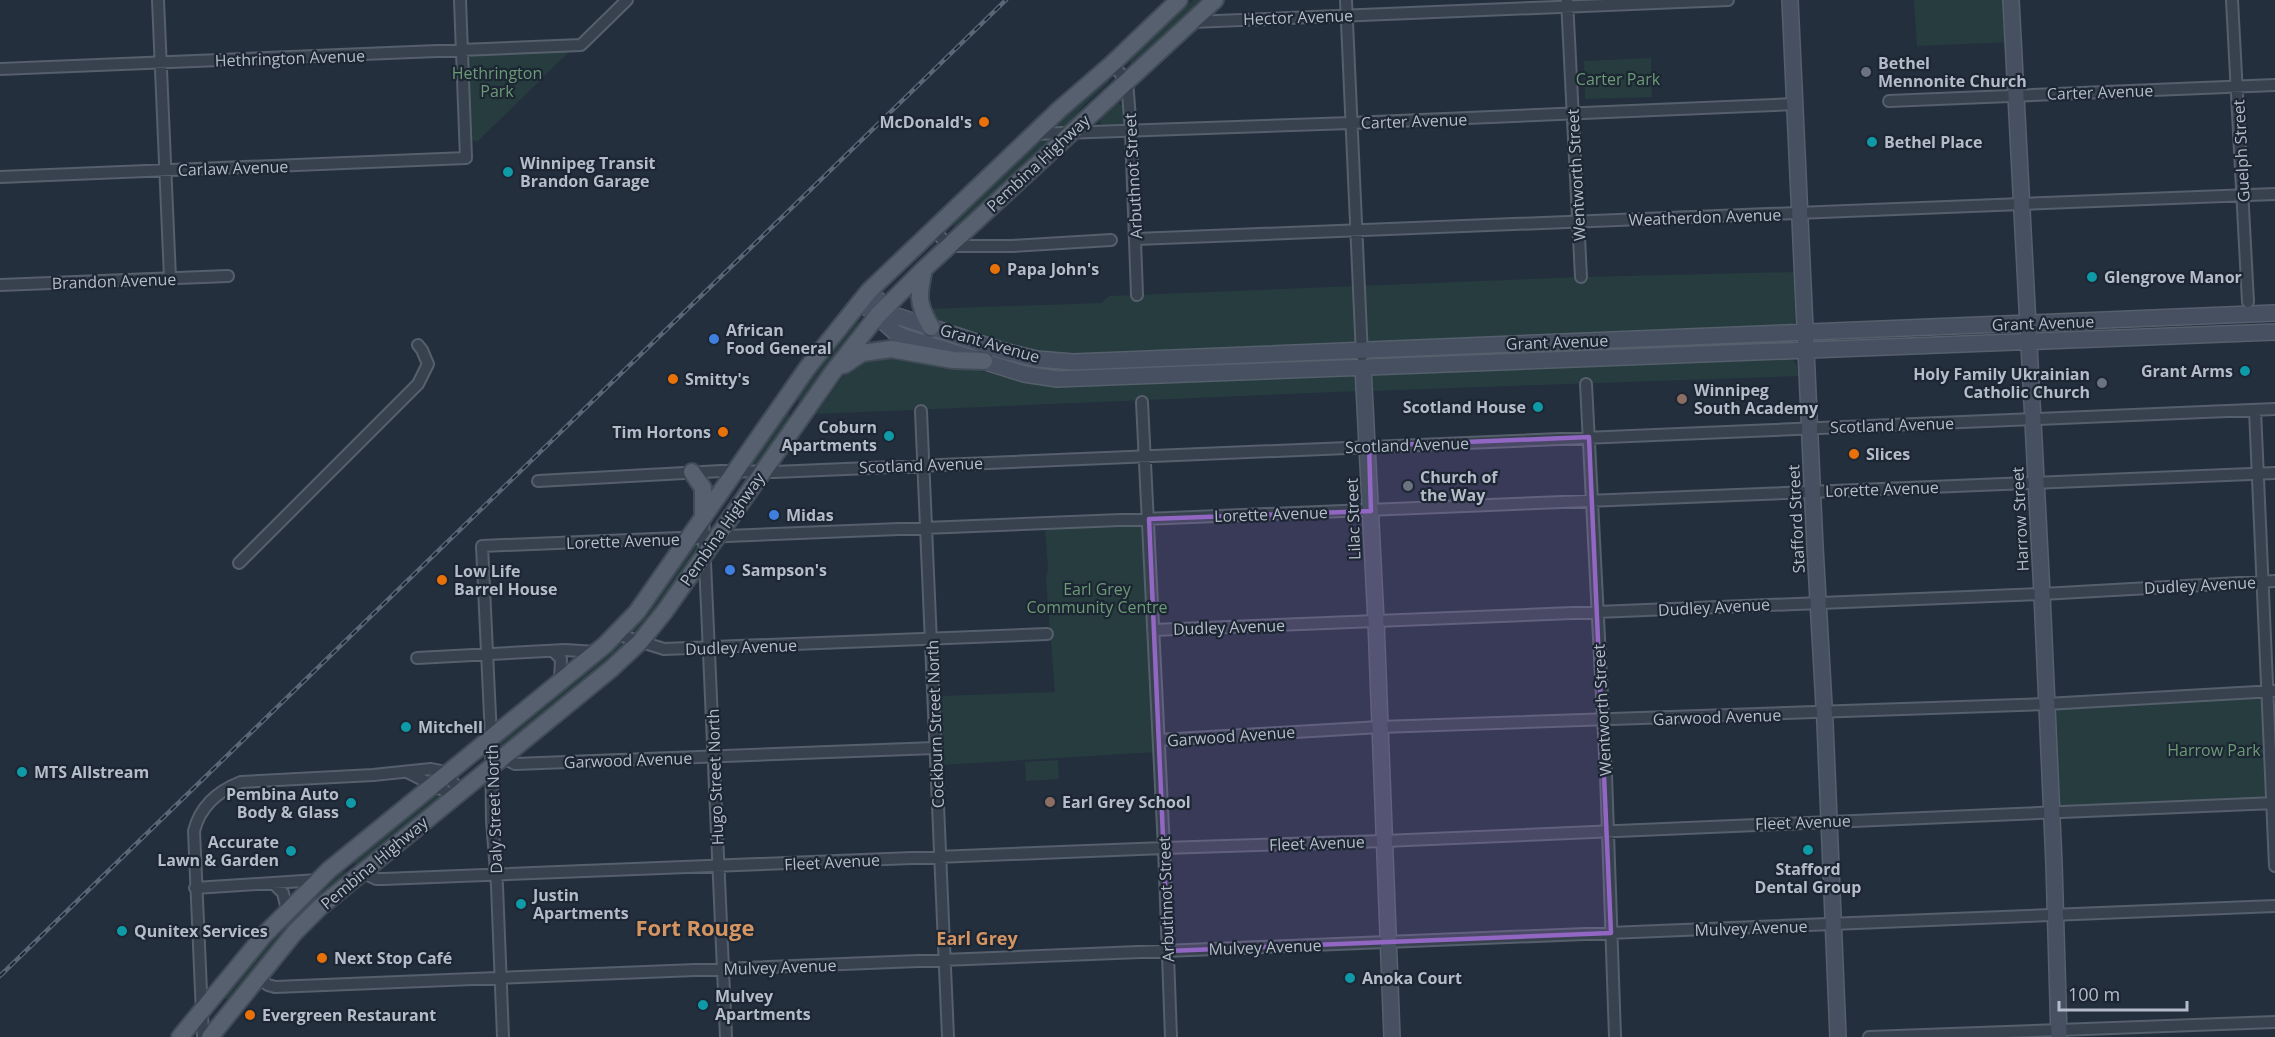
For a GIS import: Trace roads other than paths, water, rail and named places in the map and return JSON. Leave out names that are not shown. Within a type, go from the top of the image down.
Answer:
[{"type":"main road","name":"Pembina Highway","points":[[210,1037],[306,921],[361,872],[605,675],[640,642],[662,615],[703,542],[703,517],[820,351],[864,296],[1179,0]]},
{"type":"main road","name":"Pembina Highway","points":[[180,1037],[206,999],[287,910],[324,875],[616,634],[703,542],[762,472],[833,372],[882,312],[924,269],[1215,0]]},
{"type":"main road","name":"Stafford Street","points":[[1790,0],[1825,713],[1838,1037]]},
{"type":"main road","name":"Harrow Street","points":[[2011,0],[2037,483],[2059,1034]]},
{"type":"main road","points":[[924,269],[918,292],[920,308],[931,327]]},
{"type":"main road","name":"Grant Avenue","points":[[864,296],[882,312],[893,331],[904,337],[1024,374],[1057,379],[2275,332]]},
{"type":"main road","name":"Grant Avenue","points":[[882,312],[1004,351],[1038,359],[1073,362],[2275,314]]},
{"type":"main road","points":[[833,372],[862,353],[891,350],[953,360],[984,362]]},
{"type":"main road","name":"Lilac Street","points":[[1363,367],[1369,446],[1392,1037]]},
{"type":"main road","points":[[790,394],[795,414],[790,433]]},
{"type":"main road","points":[[692,472],[703,488],[703,517]]},
{"type":"main road","points":[[324,875],[351,867],[361,872]]},
{"type":"street","points":[[158,0],[170,278]]},
{"type":"street","points":[[460,0],[462,51]]},
{"type":"street","name":"Hethrington Avenue","points":[[0,69],[581,45],[627,0]]},
{"type":"street","name":"Lilac Street","points":[[1346,0],[1363,367]]},
{"type":"street","name":"Hector Avenue","points":[[1192,22],[1567,3],[1728,0]]},
{"type":"street","name":"Guelph Street","points":[[2232,0],[2248,302]]},
{"type":"street","name":"Wentworth Street","points":[[1567,3],[1581,277]]},
{"type":"street","name":"Carlaw Avenue","points":[[0,177],[466,158],[462,51]]},
{"type":"street","points":[[1112,64],[1127,81]]},
{"type":"street","name":"Arbuthnot Street","points":[[1127,81],[1137,295]]},
{"type":"street","name":"Carter Avenue","points":[[1889,101],[2275,86]]},
{"type":"street","name":"Carter Avenue","points":[[1034,134],[1795,104]]},
{"type":"street","name":"Weatherdon Avenue","points":[[1136,239],[2275,194]]},
{"type":"street","points":[[933,229],[949,246],[1012,246],[1111,240]]},
{"type":"street","name":"Brandon Avenue","points":[[0,285],[228,276]]},
{"type":"street","points":[[239,562],[418,384],[428,364],[418,345]]},
{"type":"street","name":"Wentworth Street","points":[[1586,384],[1615,1037]]},
{"type":"street","name":"Arbuthnot Street","points":[[1142,402],[1171,1037]]},
{"type":"street","name":"Scotland Avenue","points":[[538,481],[692,472],[762,472],[924,466],[2275,409]]},
{"type":"street","points":[[2255,410],[2258,474],[2269,581],[2275,866]]},
{"type":"street","name":"Cockburn Street North","points":[[921,411],[948,1037]]},
{"type":"street","name":"Lorette Avenue","points":[[482,546],[703,542],[1149,519],[2275,473]]},
{"type":"street","name":"Hugo Street North","points":[[703,542],[726,1037]]},
{"type":"street","name":"Daly Street North","points":[[482,546],[491,737],[497,763],[492,820],[502,978],[503,1037]]},
{"type":"street","name":"Dudley Avenue","points":[[1154,630],[2042,594],[2269,581]]},
{"type":"street","name":"Dudley Avenue","points":[[616,634],[664,649],[1047,634]]},
{"type":"street","points":[[417,658],[579,650],[596,652]]},
{"type":"street","points":[[554,652],[561,659],[560,681]]},
{"type":"street","name":"Garwood Avenue","points":[[1159,740],[1380,727],[1825,713],[2272,692]]},
{"type":"street","name":"Garwood Avenue","points":[[497,763],[935,748]]},
{"type":"street","points":[[203,1037],[206,999],[195,888],[194,831],[202,810],[215,796],[241,782],[431,769],[441,771],[440,780]]},
{"type":"street","points":[[406,772],[440,780],[458,794]]},
{"type":"street","points":[[440,780],[458,794]]},
{"type":"street","name":"Fleet Avenue","points":[[361,872],[376,879],[719,867],[2274,803]]},
{"type":"street","points":[[195,888],[273,883],[324,875]]},
{"type":"street","points":[[273,883],[284,895],[287,910]]},
{"type":"street","name":"Mulvey Avenue","points":[[258,978],[274,987],[2275,906]]},
{"type":"street","points":[[206,999],[233,1009]]},
{"type":"street","points":[[1869,1037],[2059,1034],[2275,1022]]},
{"type":"railway","points":[[0,976],[1006,0]]},
{"type":"place","name":"Bethel Mennonite Church","points":[[1866,72]]},
{"type":"place","name":"McDonald's","points":[[984,122]]},
{"type":"place","name":"Bethel Place","points":[[1872,142]]},
{"type":"place","name":"Winnipeg Transit Brandon Garage","points":[[508,172]]},
{"type":"place","name":"Papa John's","points":[[995,269]]},
{"type":"place","name":"Glengrove Manor","points":[[2092,277]]},
{"type":"place","name":"African Food General","points":[[714,339]]},
{"type":"place","name":"Grant Arms","points":[[2245,371]]},
{"type":"place","name":"Smitty's","points":[[673,379]]},
{"type":"place","name":"Holy Family Ukrainian Catholic Church","points":[[2102,383]]},
{"type":"place","name":"Winnipeg South Academy","points":[[1682,399]]},
{"type":"place","name":"Scotland House","points":[[1538,407]]},
{"type":"place","name":"Tim Hortons","points":[[723,432]]},
{"type":"place","name":"Coburn Apartments","points":[[889,436]]},
{"type":"place","name":"Slices","points":[[1854,454]]},
{"type":"place","name":"Church of the Way","points":[[1408,486]]},
{"type":"place","name":"Midas","points":[[774,515]]},
{"type":"place","name":"Sampson's","points":[[730,570]]},
{"type":"place","name":"Low Life Barrel House","points":[[442,580]]},
{"type":"place","name":"Mitchell","points":[[406,727]]},
{"type":"place","name":"MTS Allstream","points":[[22,772]]},
{"type":"place","name":"Earl Grey School","points":[[1050,802]]},
{"type":"place","name":"Pembina Auto Body & Glass","points":[[351,803]]},
{"type":"place","name":"Stafford Dental Group","points":[[1808,850]]},
{"type":"place","name":"Accurate Lawn & Garden","points":[[291,851]]},
{"type":"place","name":"Justin Apartments","points":[[521,904]]},
{"type":"place","name":"Qunitex Services","points":[[122,931]]},
{"type":"place","name":"Next Stop Café","points":[[322,958]]},
{"type":"place","name":"Anoka Court","points":[[1350,978]]},
{"type":"place","name":"Mulvey Apartments","points":[[703,1005]]},
{"type":"place","name":"Evergreen Restaurant","points":[[250,1015]]},
{"type":"district","name":"Fort Rouge","points":[[695,928]]},
{"type":"district","name":"Earl Grey","points":[[977,939]]},
{"type":"park label","name":"Carter Park","points":[[1618,79]]},
{"type":"park label","name":"Hethrington Park","points":[[497,82]]},
{"type":"park label","name":"Earl Grey Community Centre","points":[[1097,598]]},
{"type":"park label","name":"Harrow Park","points":[[2214,750]]}]
